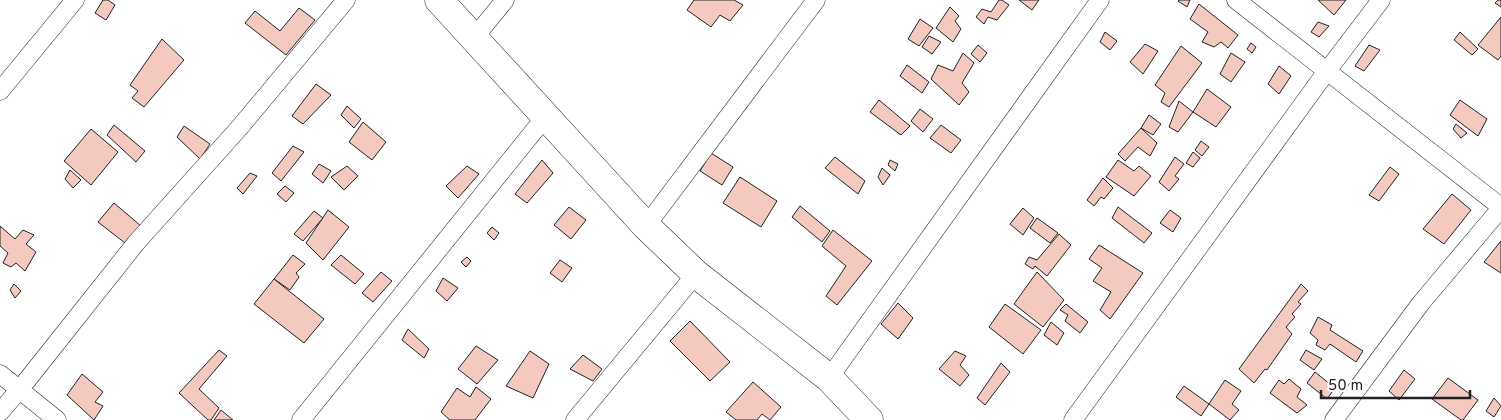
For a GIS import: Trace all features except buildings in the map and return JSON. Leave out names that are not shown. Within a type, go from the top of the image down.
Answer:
[{"type":"highway","points":[[439,0],[646,226],[696,274],[829,378],[869,420]]},
{"type":"street","points":[[0,91],[75,0]]},
{"type":"street","points":[[0,412],[136,243],[240,127],[346,0]]},
{"type":"street","points":[[474,38],[504,0]]},
{"type":"street","points":[[646,226],[816,0]]},
{"type":"street","points":[[829,378],[1100,0]]},
{"type":"street","points":[[1236,0],[1501,207],[1421,302],[1334,420]]},
{"type":"street","points":[[1073,420],[1327,71],[1381,0]]},
{"type":"street","points":[[301,420],[546,116]]},
{"type":"street","points":[[575,420],[696,274]]},
{"type":"street","points":[[0,374],[56,420]]}]
